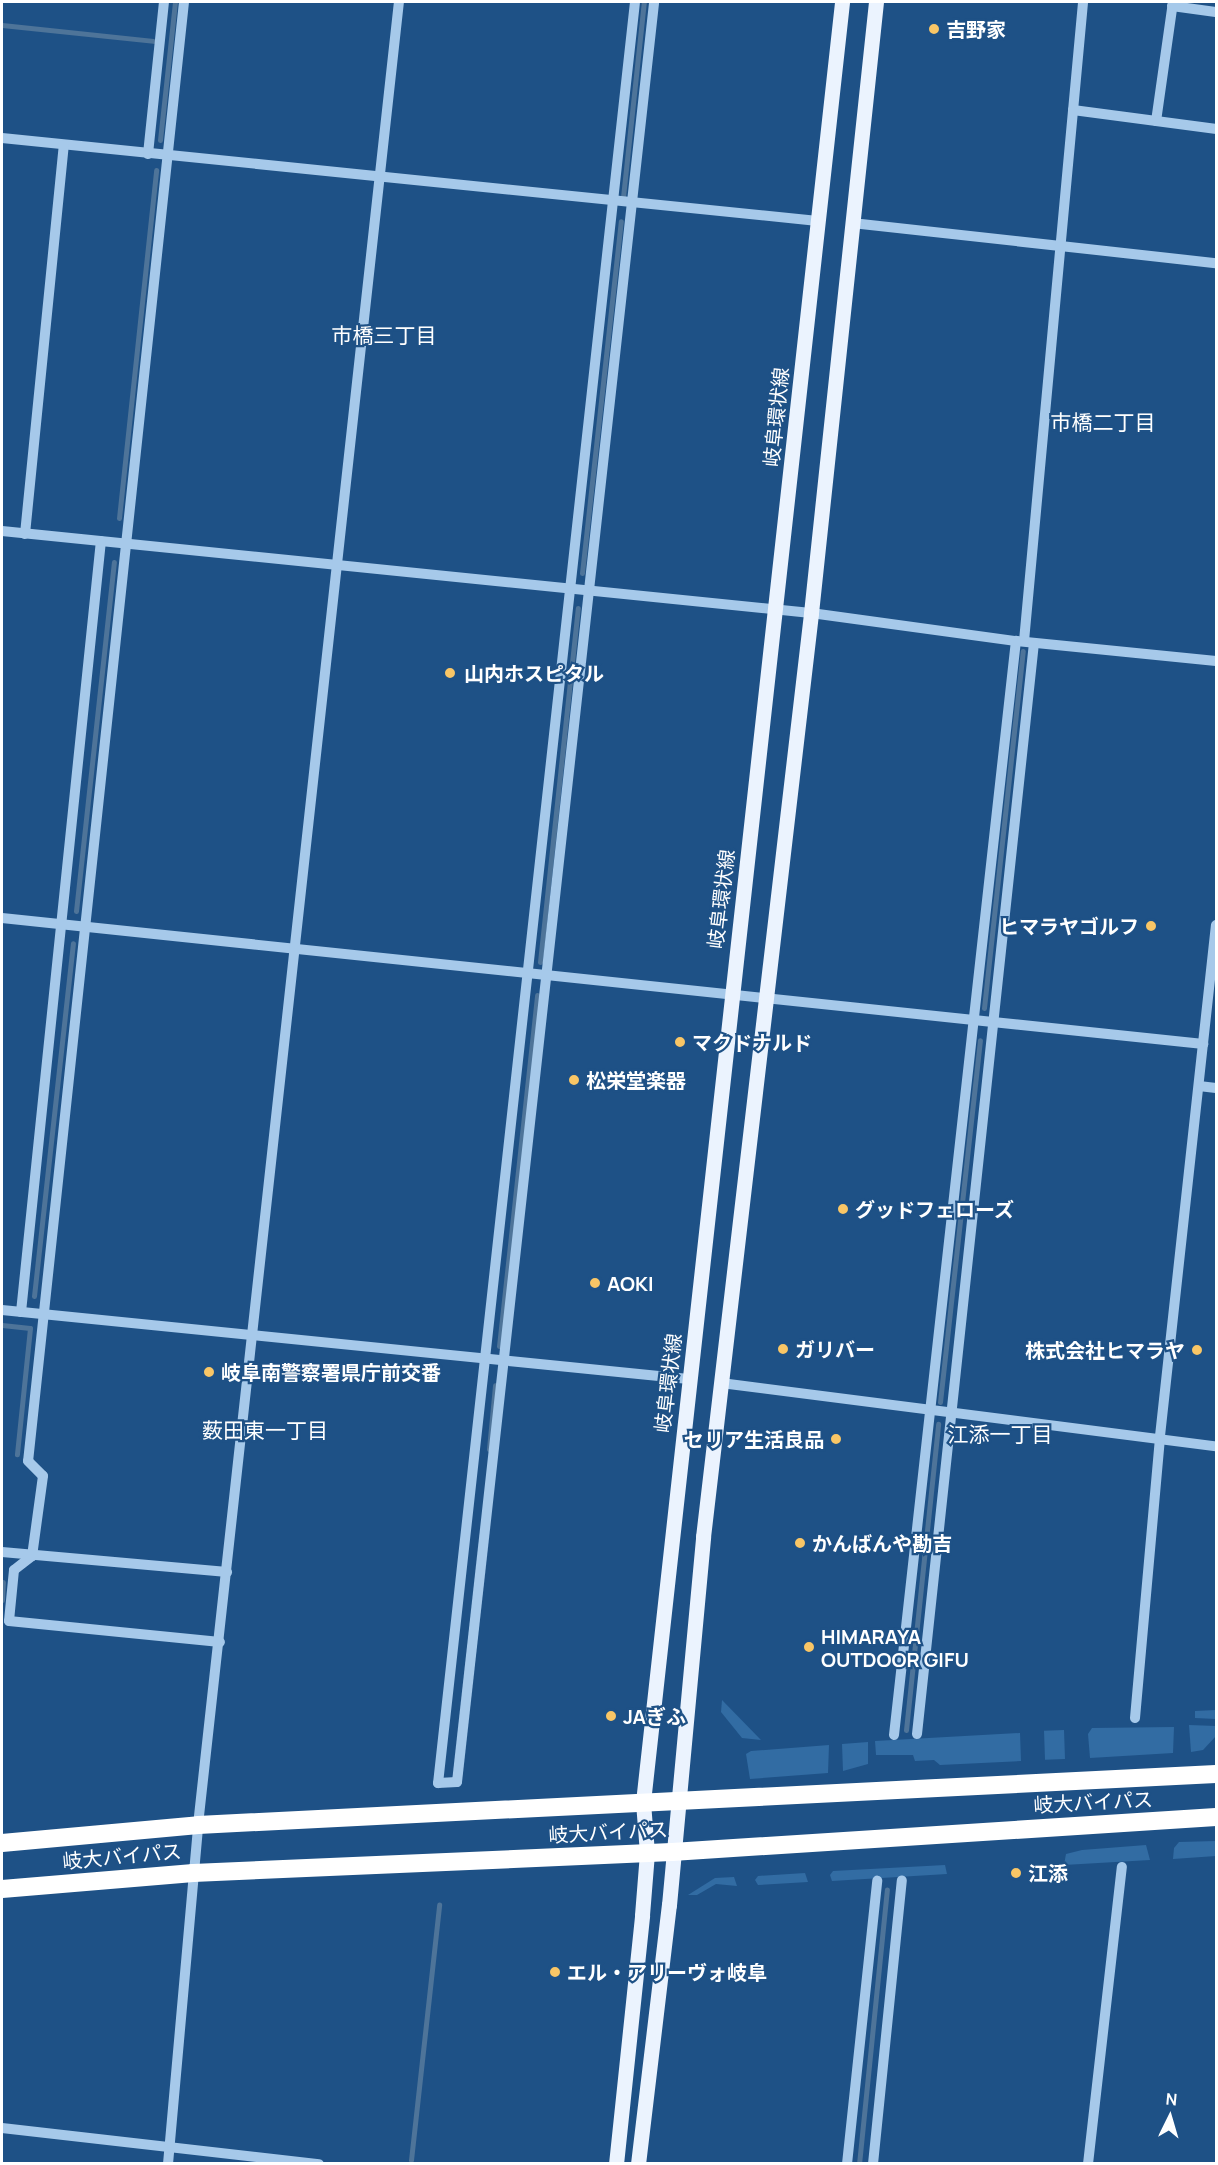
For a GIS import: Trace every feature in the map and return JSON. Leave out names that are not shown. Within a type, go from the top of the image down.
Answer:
[{"type":"highway","name":"岐大バイパス","points":[[2,1843],[198,1825],[1214,1773]]},
{"type":"highway","name":"岐大バイパス","points":[[2,1889],[194,1873],[672,1852],[1216,1817]]},
{"type":"main road","name":"岐阜環状線","points":[[616,2163],[646,1853],[643,1802],[731,994],[777,610],[842,2]]},
{"type":"main road","points":[[638,2163],[721,1383],[764,998],[811,613],[876,2]]},
{"type":"street","points":[[148,154],[164,2]]},
{"type":"street","points":[[184,2],[83,927],[28,1461],[44,1476],[32,1556],[14,1570],[9,1621],[220,1642]]},
{"type":"street","points":[[168,2163],[198,1825],[254,1336],[399,2]]},
{"type":"street","points":[[635,2],[615,201],[482,1359],[438,1783],[457,1782],[501,1361],[590,591],[654,2]]},
{"type":"street","points":[[917,1734],[993,1022],[1024,642],[1083,2]]},
{"type":"street","points":[[1156,121],[1173,4],[1216,12]]},
{"type":"street","points":[[1073,110],[1216,129]]},
{"type":"street","points":[[2,138],[818,221]]},
{"type":"street","points":[[25,534],[64,145]]},
{"type":"street","points":[[852,223],[1060,248],[1216,263]]},
{"type":"street","points":[[2,531],[336,567],[811,613],[1024,642],[1216,661]]},
{"type":"street","points":[[21,1312],[101,541]]},
{"type":"street","points":[[894,1735],[974,1020],[1024,642]]},
{"type":"street","points":[[2,918],[1203,1044]]},
{"type":"street","points":[[1135,1718],[1160,1436],[1216,925]]},
{"type":"street","points":[[1199,1086],[1216,1088]]},
{"type":"street","points":[[2,1310],[690,1379]]},
{"type":"street","points":[[721,1383],[1160,1436],[1216,1446]]},
{"type":"street","points":[[2,1552],[227,1572]]},
{"type":"street","points":[[1088,2163],[1122,1867]]},
{"type":"street","points":[[873,2163],[902,1880]]},
{"type":"street","points":[[847,2163],[877,1881]]},
{"type":"street","points":[[2,2128],[169,2149],[319,2163]]},
{"type":"shaded area","points":[[722,1700],[761,1740],[742,1738],[721,1712]]},
{"type":"shaded area","points":[[1216,1710],[1216,1719],[1195,1718],[1195,1711]]},
{"type":"shaded area","points":[[1189,1725],[1216,1726],[1216,1736],[1203,1750],[1191,1752]]},
{"type":"shaded area","points":[[1174,1727],[1173,1753],[1090,1758],[1088,1734],[1092,1728]]},
{"type":"shaded area","points":[[1064,1730],[1065,1759],[1045,1760],[1044,1731]]},
{"type":"shaded area","points":[[1020,1733],[1021,1761],[940,1765],[934,1760],[915,1761],[913,1755],[876,1755],[875,1741]]},
{"type":"shaded area","points":[[868,1742],[868,1764],[843,1771],[842,1744]]},
{"type":"shaded area","points":[[829,1745],[828,1773],[750,1779],[746,1754],[751,1751]]},
{"type":"shaded area","points":[[1216,1841],[1216,1856],[1173,1859],[1174,1848],[1179,1842]]},
{"type":"shaded area","points":[[1146,1845],[1150,1860],[1064,1865],[1066,1854],[1082,1850]]},
{"type":"shaded area","points":[[945,1865],[947,1874],[832,1881],[830,1875],[833,1871]]},
{"type":"shaded area","points":[[805,1873],[808,1882],[758,1885],[755,1880],[758,1876]]},
{"type":"shaded area","points":[[734,1877],[737,1886],[716,1884],[697,1895],[688,1895],[715,1878]]},
{"type":"waterway","points":[[160,140],[175,2]]},
{"type":"waterway","points":[[623,197],[644,2]]},
{"type":"waterway","points":[[2,25],[153,41]]},
{"type":"waterway","points":[[119,518],[156,170]]},
{"type":"waterway","points":[[582,573],[621,221]]},
{"type":"waterway","points":[[76,911],[114,562]]},
{"type":"waterway","points":[[540,962],[578,608]]},
{"type":"waterway","points":[[984,1008],[1023,651]]},
{"type":"waterway","points":[[34,1296],[73,943]]},
{"type":"waterway","points":[[499,1346],[537,995]]},
{"type":"waterway","points":[[940,1402],[980,1040]]},
{"type":"waterway","points":[[2,1325],[30,1328],[17,1454]]},
{"type":"waterway","points":[[489,1449],[495,1385]]},
{"type":"waterway","points":[[906,1730],[938,1424]]},
{"type":"waterway","points":[[2,1600],[3,1582]]},
{"type":"waterway","points":[[859,2164],[887,1889]]},
{"type":"waterway","points":[[411,2160],[439,1905]]},
{"type":"place","name":"吉野家","points":[[934,29]]},
{"type":"place","name":"山内ホスピタル","points":[[450,673]]},
{"type":"place","name":"ヒマラヤゴルフ","points":[[1151,926]]},
{"type":"place","name":"マクドナルド","points":[[680,1042]]},
{"type":"place","name":"松栄堂楽器","points":[[574,1080]]},
{"type":"place","name":"グッドフェローズ","points":[[843,1209]]},
{"type":"place","name":"AOKI","points":[[595,1283]]},
{"type":"place","name":"ガリバー","points":[[783,1349]]},
{"type":"place","name":"株式会社ヒマラヤ","points":[[1197,1350]]},
{"type":"place","name":"岐阜南警察署県庁前交番","points":[[209,1372]]},
{"type":"place","name":"セリア生活良品","points":[[836,1439]]},
{"type":"place","name":"かんばんや勘吉","points":[[800,1543]]},
{"type":"place","name":"HIMARAYA OUTDOOR GIFU","points":[[809,1647]]},
{"type":"place","name":"JAぎふ","points":[[611,1716]]},
{"type":"place","name":"江添","points":[[1016,1873]]},
{"type":"place","name":"エル・アリーヴォ岐阜","points":[[555,1972]]},
{"type":"district","name":"市橋三丁目","points":[[384,335]]},
{"type":"district","name":"市橋二丁目","points":[[1103,422]]},
{"type":"district","name":"薮田東一丁目","points":[[265,1430]]},
{"type":"district","name":"江添一丁目","points":[[1000,1434]]}]
